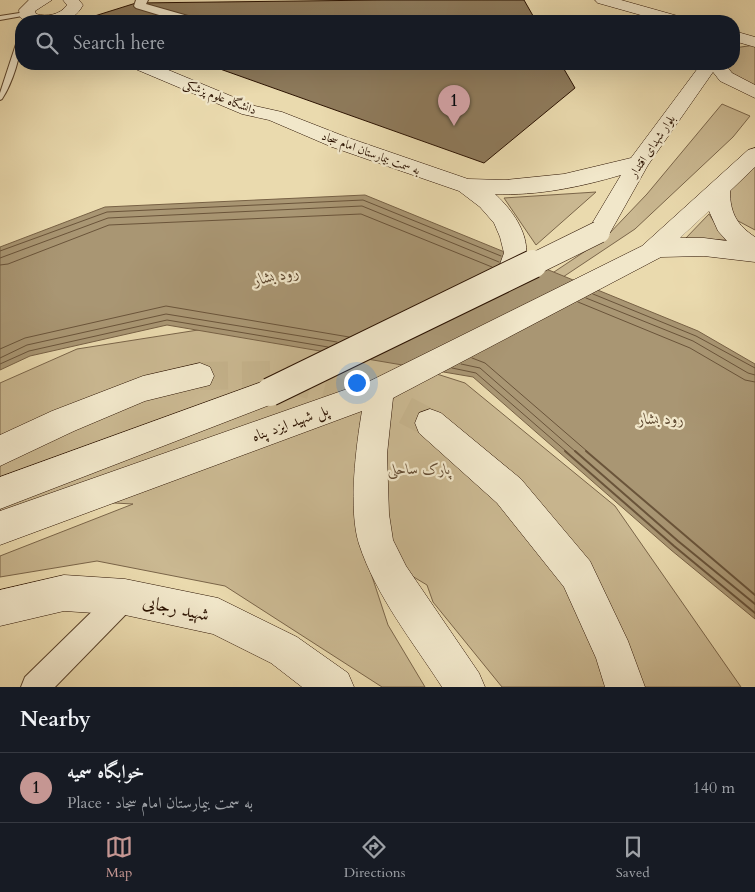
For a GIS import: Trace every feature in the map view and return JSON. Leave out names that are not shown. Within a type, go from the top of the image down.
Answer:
[{"type":"street","points":[[31,15],[30,7],[44,0]]},
{"type":"street","points":[[67,15],[74,9],[75,5],[70,0]]},
{"type":"street","points":[[142,0],[140,6],[171,15]]},
{"type":"street","points":[[603,0],[657,15]]},
{"type":"street","points":[[740,38],[755,42]]},
{"type":"street","points":[[740,43],[755,42]]},
{"type":"street","name":"دانشگاه علوم پزشکی","points":[[152,70],[249,110],[275,116]]},
{"type":"street","points":[[182,70],[249,98],[275,116]]},
{"type":"street","name":"بلوار شهدای اقتدار","points":[[498,281],[599,232],[639,164],[706,70]]},
{"type":"street","points":[[720,70],[734,82],[755,92]]},
{"type":"street","name":"به سمت بیمارستان امام سجاد","points":[[275,116],[348,146],[467,186]]},
{"type":"street","points":[[653,250],[755,155]]},
{"type":"street","points":[[467,186],[517,187],[616,170],[639,164]]},
{"type":"street","points":[[0,493],[270,392],[498,281],[510,269],[516,253],[512,237],[504,219],[488,201],[467,186]]},
{"type":"street","points":[[719,189],[718,205],[724,223],[736,237],[755,249]]},
{"type":"street","points":[[653,250],[704,247],[755,253]]},
{"type":"street","name":"پل شهید ایزد پناه","points":[[0,528],[386,387],[653,250]]},
{"type":"street","points":[[0,451],[63,421],[143,389],[200,376]]},
{"type":"street","points":[[386,387],[371,454],[372,514],[376,543],[393,579],[465,687]]},
{"type":"street","points":[[430,423],[509,491],[577,574],[614,655],[625,687]]},
{"type":"street","name":"شهید رجایی","points":[[0,608],[64,593],[125,597],[218,616],[284,650],[334,687]]},
{"type":"street","points":[[35,687],[125,597]]},
{"type":"lane","points":[[0,18],[15,18]]},
{"type":"lane","points":[[0,98],[5,90],[15,58]]},
{"type":"green space","points":[[755,45],[755,88],[741,82],[727,70],[740,70],[740,47]]},
{"type":"green space","name":"پارک ساحلی","points":[[722,104],[750,116],[733,137],[635,229],[545,289],[415,367],[465,383],[615,506],[741,687],[502,687],[433,602],[427,585],[377,555],[364,552],[388,625],[425,687],[382,687],[225,586],[97,561],[0,577],[0,556],[133,504],[77,501],[0,514],[0,383],[77,349],[249,322],[536,284],[605,238],[647,194]]},
{"type":"green space","points":[[755,163],[755,230],[699,200]]},
{"type":"green space","points":[[596,192],[536,245],[504,198]]},
{"type":"green space","points":[[709,214],[726,240],[685,239]]},
{"type":"water","name":"رود بشار","points":[[365,195],[698,331],[755,364],[755,619],[671,550],[473,377],[167,325],[30,356],[0,370],[0,247],[105,207]]},
{"type":"building","points":[[524,0],[533,15],[98,15],[136,3]]},
{"type":"building","points":[[223,70],[564,70],[575,88],[484,163]]},
{"type":"tunnel","points":[[200,376],[272,375],[405,410],[430,423]]},
{"type":"place","name":"خوابگاه سمیه","points":[[454,126]]}]
